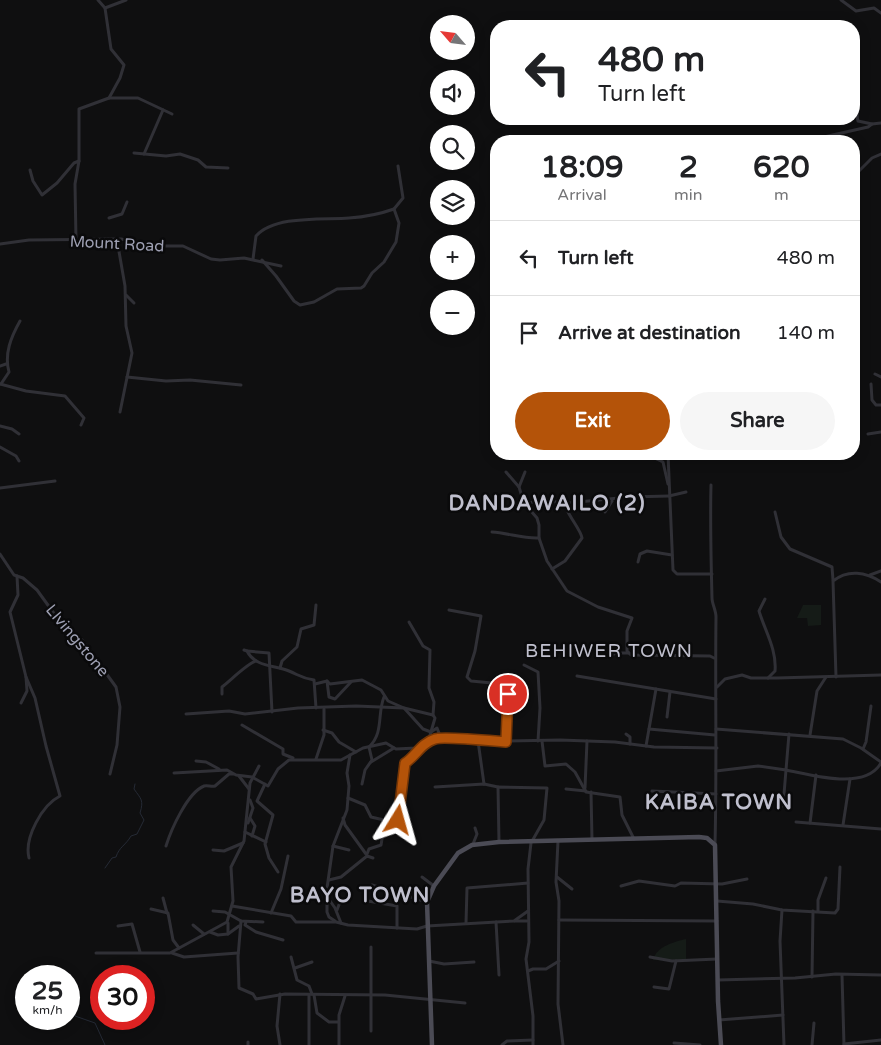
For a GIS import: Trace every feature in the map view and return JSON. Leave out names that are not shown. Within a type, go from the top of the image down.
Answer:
[{"type":"main road","points":[[432,1045],[427,902],[434,886],[458,854],[472,845],[499,842],[531,843],[707,838],[715,844],[721,1045]]},
{"type":"street","points":[[98,0],[105,8],[111,49],[124,65],[110,98]]},
{"type":"street","points":[[105,8],[126,0]]},
{"type":"street","points":[[842,0],[856,11],[874,8],[881,13]]},
{"type":"street","points":[[76,240],[77,194],[75,184],[79,161],[79,109],[110,98],[138,98],[172,114]]},
{"type":"street","points":[[144,154],[163,110]]},
{"type":"street","points":[[860,121],[872,124],[881,123]]},
{"type":"street","points":[[835,135],[868,128],[872,124]]},
{"type":"street","points":[[134,153],[166,156],[180,154],[198,160],[206,167],[228,168]]},
{"type":"street","points":[[860,170],[872,158],[881,154]]},
{"type":"street","points":[[30,170],[33,181],[42,195],[57,183],[74,163],[79,161]]},
{"type":"street","points":[[253,259],[256,236],[267,228],[296,220],[349,218],[394,209],[403,198],[398,166]]},
{"type":"street","points":[[109,218],[122,214],[127,202]]},
{"type":"street","points":[[261,260],[276,276],[294,301],[300,305],[314,302],[337,289],[361,288],[384,262],[396,242],[399,223],[394,209]]},
{"type":"street","name":"Mount Road","points":[[0,244],[29,240],[117,240],[158,246],[183,246],[211,259],[253,259],[281,266]]},
{"type":"street","points":[[117,240],[126,295],[126,326],[132,353],[120,412]]},
{"type":"street","points":[[126,295],[134,303]]},
{"type":"street","points":[[20,321],[10,340],[6,364],[9,372],[1,384],[26,391],[65,396],[84,418],[81,425]]},
{"type":"street","points":[[0,366],[6,364]]},
{"type":"street","points":[[875,374],[881,377]]},
{"type":"street","points":[[127,377],[241,385]]},
{"type":"street","points":[[871,384],[872,400],[876,405],[881,405]]},
{"type":"street","points":[[0,426],[12,428],[19,434]]},
{"type":"street","points":[[868,434],[881,432]]},
{"type":"street","points":[[0,447],[16,456],[19,460]]},
{"type":"street","points":[[656,460],[663,462],[669,486]]},
{"type":"street","points":[[668,460],[673,570],[677,574],[712,574]]},
{"type":"street","points":[[506,472],[519,487],[524,503],[537,518],[540,525],[539,538],[552,569],[567,591],[598,607],[632,618],[627,631],[627,651],[630,653]]},
{"type":"street","points":[[519,487],[525,472]]},
{"type":"street","points":[[0,488],[55,482]]},
{"type":"street","points":[[711,485],[710,558],[712,599],[716,615],[714,658],[717,687],[715,844]]},
{"type":"street","points":[[524,503],[612,500],[629,497],[669,496],[686,492]]},
{"type":"street","points":[[606,512],[612,500]]},
{"type":"street","points":[[552,569],[565,561],[582,538],[581,532],[568,516],[564,503]]},
{"type":"street","points":[[775,512],[781,537],[790,548],[816,562],[828,563],[832,567],[836,677]]},
{"type":"street","points":[[492,532],[513,534],[530,539],[539,538]]},
{"type":"street","points":[[638,562],[640,554],[648,551],[672,555]]},
{"type":"street","name":"LIvingstone","points":[[0,554],[17,576],[25,579],[37,590],[58,619],[82,640],[116,687],[120,707],[117,745],[110,774]]},
{"type":"street","points":[[870,575],[881,571]]},
{"type":"street","points":[[833,581],[856,573],[870,575],[881,582]]},
{"type":"street","points":[[17,576],[18,596],[10,612],[26,677],[35,698],[60,796],[55,798],[34,825],[28,839],[28,858]]},
{"type":"street","points":[[765,599],[759,610],[772,647],[776,666],[775,671],[768,678]]},
{"type":"street","points":[[280,668],[282,661],[297,647],[301,629],[314,625],[317,617],[316,605]]},
{"type":"street","points":[[450,610],[481,616],[476,651],[467,677],[470,681],[492,683],[507,688],[506,742]]},
{"type":"street","points":[[410,622],[423,646],[430,650],[429,688],[434,702],[433,715],[435,718],[428,743]]},
{"type":"street","points":[[272,712],[270,666],[270,656],[267,651],[245,651],[251,658],[257,661],[270,666],[280,668],[299,678],[314,680],[316,708]]},
{"type":"street","points":[[603,656],[630,653],[641,656],[710,656],[714,658]]},
{"type":"street","points":[[222,694],[222,687],[236,677],[250,663],[257,661]]},
{"type":"street","points":[[524,665],[538,672],[540,741],[544,765],[568,765],[585,790]]},
{"type":"street","points":[[717,687],[725,679],[742,675],[751,678],[881,675]]},
{"type":"street","points":[[577,676],[716,699]]},
{"type":"street","points":[[21,703],[27,691],[26,677]]},
{"type":"street","points":[[810,735],[817,691],[826,677]]},
{"type":"street","points":[[315,684],[328,681],[330,684],[341,684],[362,680],[381,690],[388,701],[404,708],[433,715]]},
{"type":"street","points":[[328,681],[328,696],[334,699],[351,681]]},
{"type":"street","points":[[646,746],[656,689]]},
{"type":"street","points":[[667,717],[670,692]]},
{"type":"street","points":[[371,762],[369,747],[378,733],[380,706],[385,696]]},
{"type":"street","points":[[186,714],[272,712],[316,708],[380,706],[399,710],[404,708]]},
{"type":"street","points":[[863,749],[866,742],[871,706]]},
{"type":"street","points":[[404,708],[423,729],[430,732]]},
{"type":"street","points":[[316,759],[324,730],[324,709]]},
{"type":"street","points":[[242,724],[279,747],[288,757],[299,759],[341,760],[363,748],[386,743],[394,748]]},
{"type":"street","points":[[430,732],[437,728],[441,738]]},
{"type":"street","points":[[649,729],[715,735]]},
{"type":"street","points":[[716,729],[843,739],[863,749],[881,765],[871,774],[850,779],[758,766],[716,771]]},
{"type":"street","points":[[324,730],[332,733],[339,742],[357,752]]},
{"type":"street","points":[[626,734],[630,737],[630,744]]},
{"type":"street","points":[[783,806],[789,734]]},
{"type":"street","points":[[398,820],[404,765],[420,747],[435,738],[506,742],[587,741],[646,746],[717,748]]},
{"type":"street","points":[[478,741],[484,784]]},
{"type":"street","points":[[585,790],[587,741]]},
{"type":"street","points":[[362,784],[365,770],[371,762],[394,748],[420,747]]},
{"type":"street","points":[[336,922],[329,917],[328,880],[334,846],[348,798],[347,773],[350,755]]},
{"type":"street","points":[[174,774],[220,769],[269,785],[284,763],[299,759]]},
{"type":"street","points":[[196,761],[206,762],[220,769]]},
{"type":"street","points":[[228,934],[229,914],[232,906],[230,888],[233,878],[230,869],[243,843],[252,778],[259,766]]},
{"type":"street","points":[[166,846],[182,809],[192,794],[203,787],[215,786],[229,774],[234,774]]},
{"type":"street","points":[[810,823],[816,775]]},
{"type":"street","points":[[239,776],[250,789]]},
{"type":"street","points":[[843,825],[850,779]]},
{"type":"street","points":[[265,784],[257,801],[273,815],[266,842],[269,858],[278,872]]},
{"type":"street","points":[[435,786],[484,784],[498,787],[547,788],[544,820],[531,843],[528,883],[527,921],[529,942],[526,959],[528,993],[533,1016],[533,1045]]},
{"type":"street","points":[[498,787],[499,842]]},
{"type":"street","points":[[566,789],[585,790],[620,797],[622,815],[634,839]]},
{"type":"street","points":[[592,792],[592,840]]},
{"type":"street","points":[[652,792],[716,794]]},
{"type":"street","points":[[348,798],[365,805],[371,818],[384,820],[388,818]]},
{"type":"street","points":[[245,830],[253,808],[250,800]]},
{"type":"street","points":[[361,849],[381,845],[392,805],[401,802]]},
{"type":"street","points":[[343,817],[345,825],[361,849],[370,856]]},
{"type":"street","points":[[250,818],[255,826],[252,836]]},
{"type":"street","points":[[796,822],[881,829]]},
{"type":"street","points":[[472,845],[476,834],[475,828]]},
{"type":"street","points":[[245,830],[252,836],[266,842]]},
{"type":"street","points":[[558,841],[558,1004],[562,1045]]},
{"type":"street","points":[[213,850],[224,851],[243,843]]},
{"type":"street","points":[[334,846],[349,850]]},
{"type":"street","points":[[370,856],[371,848]]},
{"type":"street","points":[[271,913],[281,889],[288,856]]},
{"type":"street","points":[[328,880],[341,877],[355,864],[370,856]]},
{"type":"street","points":[[717,902],[753,904],[782,910],[837,912],[840,867]]},
{"type":"street","points":[[330,872],[335,878]]},
{"type":"street","points":[[422,877],[434,886]]},
{"type":"street","points":[[557,877],[572,889]]},
{"type":"street","points":[[818,911],[818,900],[826,878]]},
{"type":"street","points":[[621,886],[639,881],[675,886],[682,883],[716,884],[747,879]]},
{"type":"street","points":[[466,923],[467,888],[528,883]]},
{"type":"street","points":[[372,885],[427,902]]},
{"type":"street","points":[[163,898],[174,940],[179,948]]},
{"type":"street","points":[[328,898],[341,923]]},
{"type":"street","points":[[368,901],[397,906],[397,928]]},
{"type":"street","points":[[336,911],[340,902]]},
{"type":"street","points":[[232,906],[291,916],[296,922],[336,922],[397,928],[527,921]]},
{"type":"street","points":[[152,909],[168,913]]},
{"type":"street","points":[[514,921],[528,910]]},
{"type":"street","points":[[782,910],[780,941],[783,978],[784,1045]]},
{"type":"street","points":[[212,911],[229,914],[240,921],[263,922]]},
{"type":"street","points":[[812,977],[813,911]]},
{"type":"street","points":[[559,920],[717,921]]},
{"type":"street","points":[[240,921],[239,984],[241,990],[253,994],[256,999],[280,994],[372,996],[464,1003]]},
{"type":"street","points":[[171,952],[228,922]]},
{"type":"street","points":[[246,922],[245,925],[256,932],[283,940]]},
{"type":"street","points":[[496,922],[499,975]]},
{"type":"street","points":[[118,926],[132,924],[140,952]]},
{"type":"street","points":[[193,925],[205,934]]},
{"type":"street","points":[[210,932],[218,935],[228,934],[239,926]]},
{"type":"street","points":[[371,947],[371,1031]]},
{"type":"street","points":[[96,954],[171,952],[184,958],[238,954]]},
{"type":"street","points":[[650,956],[660,960],[717,959]]},
{"type":"street","points":[[291,957],[297,980],[309,986],[317,1013],[329,1022],[338,1022]]},
{"type":"street","points":[[429,960],[444,964],[474,962]]},
{"type":"street","points":[[654,988],[669,989],[676,960]]},
{"type":"street","points":[[295,968],[312,962]]},
{"type":"street","points":[[528,971],[546,969],[558,962]]},
{"type":"street","points":[[718,980],[812,977],[836,974],[881,975]]},
{"type":"street","points":[[842,975],[844,1045],[881,1040]]},
{"type":"street","points":[[280,994],[277,1026],[280,1045]]},
{"type":"street","points":[[309,1045],[312,995]]},
{"type":"street","points":[[339,1045],[338,1022],[345,996]]},
{"type":"street","points":[[720,1020],[783,1016]]},
{"type":"street","points":[[812,1045],[814,1023]]},
{"type":"street","points":[[502,1045],[507,1041],[532,1040]]},
{"type":"street","points":[[674,1042],[700,1045]]},
{"type":"shaded area","points":[[803,605],[821,605],[821,625],[808,626],[807,618],[797,618]]},
{"type":"shaded area","points":[[686,939],[686,961],[653,960],[662,948],[671,943]]},
{"type":"waterway","points":[[105,868],[112,858],[116,857],[131,836],[137,834],[144,820],[140,813],[142,805],[134,789],[135,784]]},
{"type":"waterway","points":[[80,1018],[95,1023],[105,1045]]},
{"type":"district","name":"DANDAWAILO (2)","points":[[547,503]]},
{"type":"district","name":"BEHIWER TOWN","points":[[609,650]]},
{"type":"district","name":"KAIBA TOWN","points":[[719,802]]},
{"type":"district","name":"BAYO TOWN","points":[[360,895]]},
{"type":"route","points":[[398,820],[405,763],[414,756],[420,747],[435,738],[506,742],[508,694]]}]
